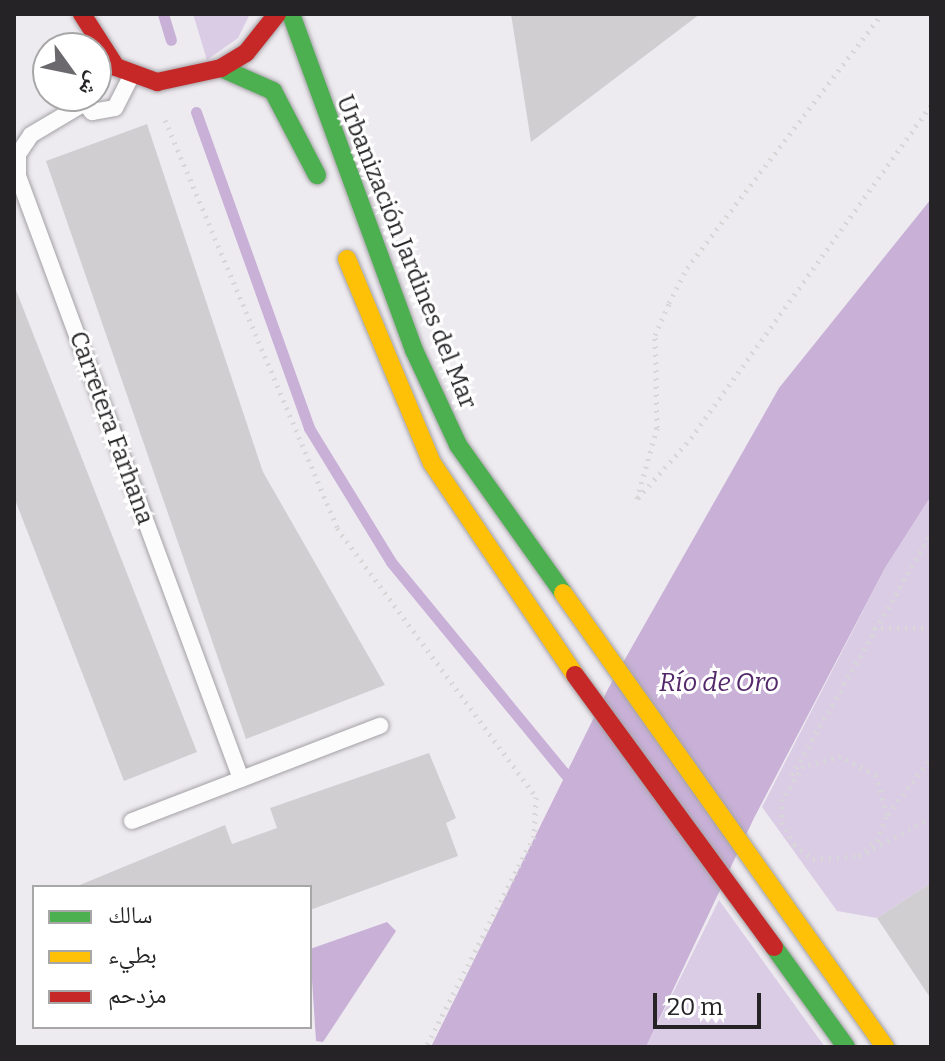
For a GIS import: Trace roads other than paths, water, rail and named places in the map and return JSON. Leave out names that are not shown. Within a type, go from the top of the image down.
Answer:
[{"type":"street","points":[[112,65],[131,76],[157,82],[221,68],[246,53],[277,14]]},
{"type":"street","name":"Urbanización Jardines del Mar","points":[[291,14],[414,350],[458,445],[574,611],[759,865],[885,1047]]},
{"type":"street","points":[[221,68],[273,91],[303,137],[323,193]]},
{"type":"street","points":[[339,236],[432,463],[562,661],[846,1047]]},
{"type":"lane","name":"Carretera Farhana","points":[[112,109],[131,76]]},
{"type":"lane","name":"Carretera Farhana","points":[[65,112],[31,135],[18,154],[18,176],[241,779]]},
{"type":"lane","points":[[132,821],[380,726]]},
{"type":"water","name":"Río de Oro","points":[[931,199],[931,496],[885,568],[754,818],[646,1047],[431,1047],[608,689],[779,388]]},
{"type":"water","points":[[387,922],[396,931],[323,1042],[316,1041],[312,948]]},
{"type":"waterway","points":[[163,14],[171,40]]},
{"type":"waterway","points":[[196,112],[309,428],[391,562],[575,786]]}]
